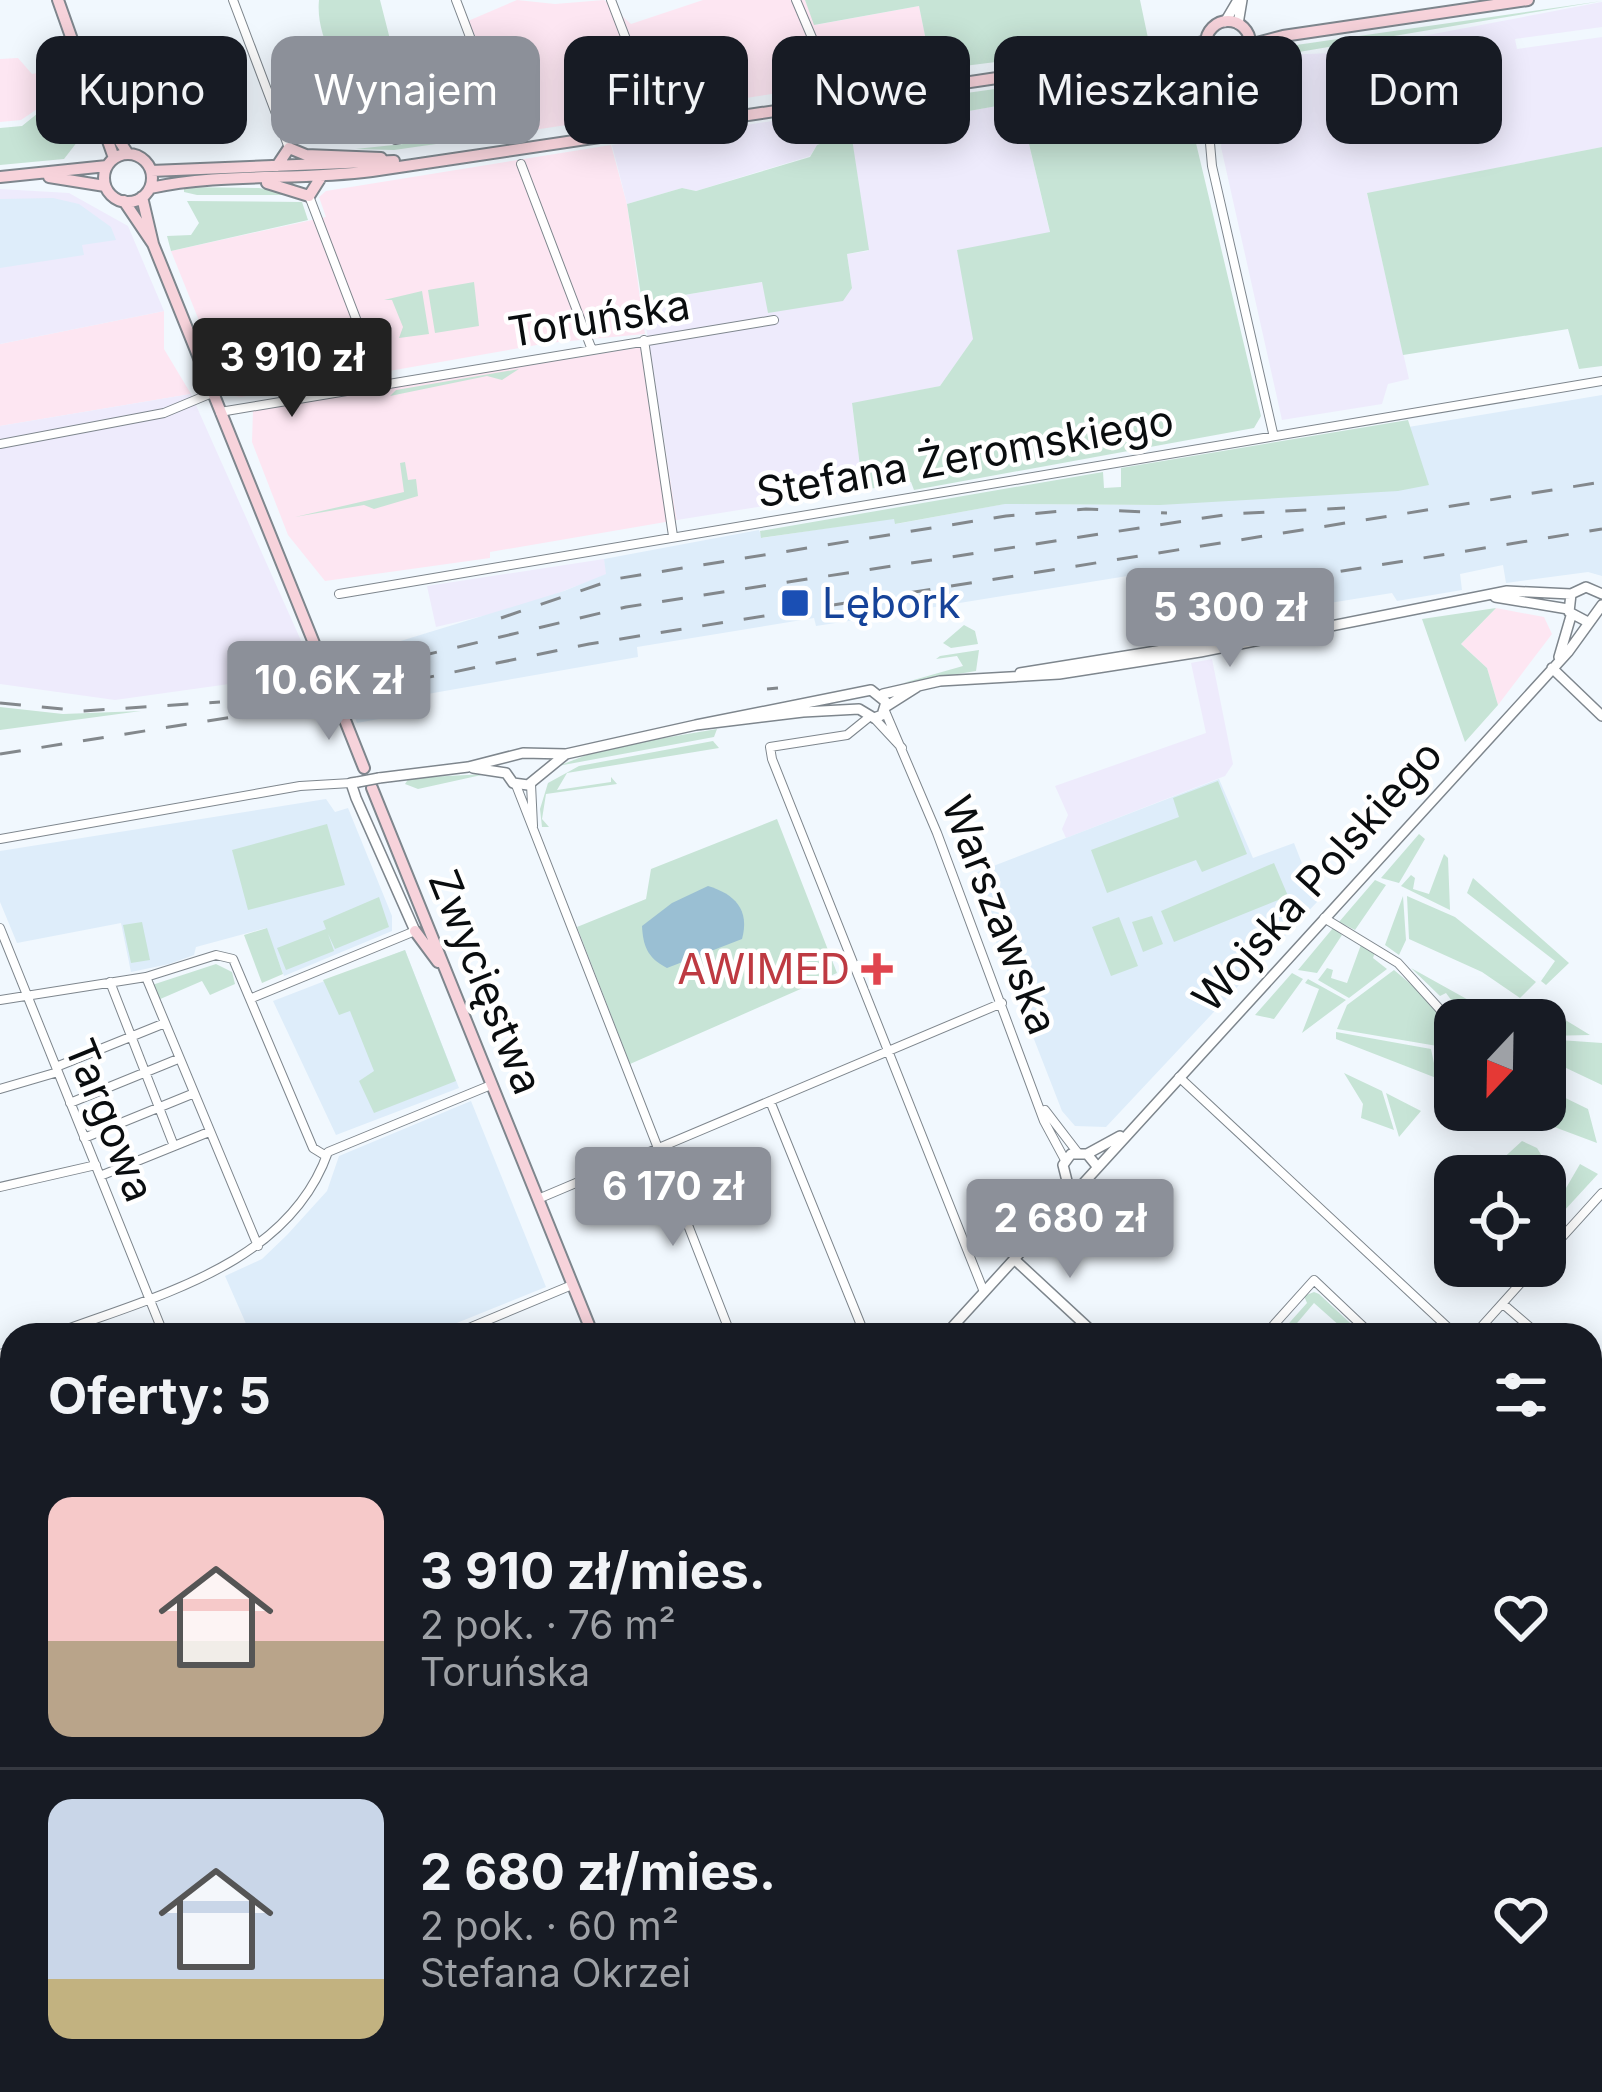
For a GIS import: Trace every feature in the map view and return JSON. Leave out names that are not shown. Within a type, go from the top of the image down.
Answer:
[{"type":"main road","points":[[58,0],[72,36]]},
{"type":"main road","points":[[1282,36],[1528,0]]},
{"type":"main road","points":[[1211,36],[1212,28],[1231,23],[1245,36]]},
{"type":"main road","points":[[124,202],[202,178],[321,177],[994,78]]},
{"type":"main road","points":[[105,185],[110,162],[107,144]]},
{"type":"main road","points":[[121,144],[128,154]]},
{"type":"main road","points":[[277,166],[289,148],[306,155],[370,154],[390,161]]},
{"type":"main road","points":[[0,177],[40,175],[110,162],[128,154],[138,156],[151,171]]},
{"type":"main road","points":[[151,171],[410,162]]},
{"type":"main road","points":[[151,171],[146,193],[153,244]]},
{"type":"main road","points":[[40,175],[105,185],[124,202],[153,244],[326,673]]},
{"type":"main road","points":[[252,179],[309,196],[321,177]]},
{"type":"main road","points":[[337,700],[364,768]]},
{"type":"main road","name":"Zwycięstwa","points":[[376,783],[588,1323]]},
{"type":"main road","points":[[415,931],[446,970]]},
{"type":"street","points":[[233,0],[289,148]]},
{"type":"street","points":[[456,0],[470,36]]},
{"type":"street","points":[[611,0],[625,36]]},
{"type":"street","points":[[796,0],[811,36]]},
{"type":"street","points":[[1231,23],[1239,0]]},
{"type":"street","points":[[1210,144],[1273,433]]},
{"type":"street","points":[[521,164],[592,350]]},
{"type":"street","points":[[309,196],[381,384]]},
{"type":"street","name":"Toruńska","points":[[220,412],[774,320]]},
{"type":"street","points":[[644,340],[674,536]]},
{"type":"street","name":"Stefana Żeromskiego","points":[[339,594],[1602,381]]},
{"type":"street","points":[[0,443],[164,413],[212,393]]},
{"type":"street","points":[[0,839],[300,786],[376,783],[509,760],[518,754],[566,754],[863,694],[1059,674],[1521,590],[1577,586],[1601,603]]},
{"type":"street","name":"Wojska Polskiego","points":[[1554,665],[1577,586]]},
{"type":"street","points":[[1484,597],[1570,612],[1586,621]]},
{"type":"street","name":"Wojska Polskiego","points":[[1096,1165],[1554,665],[1601,603]]},
{"type":"street","points":[[1554,665],[1602,716]]},
{"type":"street","points":[[696,725],[867,715],[886,709],[918,686]]},
{"type":"street","points":[[863,694],[867,715]]},
{"type":"street","points":[[883,694],[886,709]]},
{"type":"street","name":"Warszawska","points":[[886,709],[1065,1160]]},
{"type":"street","points":[[867,715],[850,734],[770,747],[782,790],[984,1292]]},
{"type":"street","name":"Warszawska","points":[[867,715],[903,749]]},
{"type":"street","points":[[533,828],[531,784],[538,772],[566,754]]},
{"type":"street","points":[[533,757],[538,772]]},
{"type":"street","points":[[506,773],[509,760]]},
{"type":"street","points":[[468,767],[506,773],[516,785],[726,1323]]},
{"type":"street","points":[[252,998],[415,931],[355,782]]},
{"type":"street","points":[[516,785],[531,784]]},
{"type":"street","points":[[1324,918],[1387,954],[1434,999]]},
{"type":"street","name":"Targowa","points":[[0,928],[159,1323]]},
{"type":"street","points":[[0,1000],[146,977],[224,956],[237,964],[313,1148],[326,1156]]},
{"type":"street","points":[[146,977],[259,1246]]},
{"type":"street","points":[[110,982],[174,1146]]},
{"type":"street","points":[[538,1198],[1002,1004]]},
{"type":"street","points":[[0,1089],[165,1023]]},
{"type":"street","points":[[70,1103],[178,1059]]},
{"type":"street","points":[[1179,1077],[1443,1323]]},
{"type":"street","points":[[326,1156],[491,1085]]},
{"type":"street","points":[[84,1138],[192,1094]]},
{"type":"street","points":[[770,1102],[860,1323]]},
{"type":"street","name":"Warszawska","points":[[1041,1103],[1083,1153]]},
{"type":"street","points":[[100,1176],[209,1132]]},
{"type":"street","name":"Wojska Polskiego","points":[[1083,1153],[1125,1134]]},
{"type":"street","points":[[956,1323],[1048,1222],[1080,1186],[1093,1179],[1096,1165],[1083,1153],[1065,1160],[1067,1180],[1048,1222]]},
{"type":"street","points":[[82,1323],[259,1246],[319,1180],[326,1156]]},
{"type":"street","points":[[0,1187],[96,1165]]},
{"type":"street","points":[[1067,1180],[1080,1186]]},
{"type":"street","points":[[1566,1233],[1602,1193]]},
{"type":"street","points":[[1014,1259],[1083,1323]]},
{"type":"street","points":[[1275,1323],[1314,1280],[1359,1323]]},
{"type":"street","points":[[481,1323],[572,1285]]},
{"type":"street","points":[[1485,1323],[1518,1287]]},
{"type":"street","points":[[1503,1304],[1525,1323]]},
{"type":"shaded area","points":[[517,0],[555,4],[604,0],[631,24],[703,0],[805,0],[815,25],[919,6],[925,36],[772,36],[772,94],[748,98],[748,36],[564,36],[564,125],[540,129],[540,36],[475,36],[468,21]]},
{"type":"shaded area","points":[[1602,2],[1602,27],[1515,39],[1517,49],[1602,37],[1602,147],[1367,194],[1409,379],[1388,384],[1382,404],[1282,420],[1221,144],[1302,144],[1302,54],[1326,53],[1326,144],[1502,144],[1502,36],[1423,36]]},
{"type":"shaded area","points":[[18,58],[36,73],[36,110],[21,120],[0,122],[0,59]]},
{"type":"shaded area","points":[[994,106],[994,144],[1029,144],[1050,233],[940,386],[852,404],[863,490],[677,520],[642,302],[763,282],[852,288],[847,254],[868,251],[853,144],[970,144],[970,111]]},
{"type":"shaded area","points":[[772,121],[772,144],[820,144],[810,156],[696,191],[682,188],[627,204],[612,145],[748,144],[748,125]]},
{"type":"shaded area","points":[[611,145],[627,204],[645,334],[548,343],[241,397],[229,395],[171,251],[326,217],[319,197],[326,191]]},
{"type":"shaded area","points":[[0,189],[69,193],[128,226],[164,311],[0,344]]},
{"type":"shaded area","points":[[53,198],[79,204],[111,227],[116,240],[82,245],[84,255],[0,268],[0,199]]},
{"type":"shaded area","points":[[164,311],[164,349],[191,394],[0,426],[0,344]]},
{"type":"shaded area","points":[[648,346],[677,520],[490,552],[490,558],[325,581],[288,535],[252,442],[253,410]]},
{"type":"shaded area","points":[[191,394],[315,672],[115,700],[0,684],[0,426]]},
{"type":"shaded area","points":[[1602,395],[1602,576],[1588,572],[1506,583],[1503,565],[1460,574],[1462,590],[1397,601],[1392,593],[1260,614],[1256,596],[1159,611],[1152,572],[816,626],[814,618],[637,647],[638,657],[382,702],[384,718],[357,723],[332,662],[564,591],[606,574],[604,559],[759,530],[762,538],[894,518],[896,524],[1004,504],[1159,505],[1336,439]]},
{"type":"shaded area","points":[[604,559],[607,574],[595,579],[521,607],[436,627],[427,586]]},
{"type":"shaded area","points":[[1496,608],[1544,617],[1552,634],[1498,705],[1487,668],[1461,644]]},
{"type":"shaded area","points":[[1212,659],[1233,764],[1225,776],[1066,838],[1062,829],[1068,815],[1055,786],[1206,733],[1191,663]]},
{"type":"shaded area","points":[[1219,779],[1253,858],[1294,843],[1317,902],[1106,1127],[1075,1126],[1062,1111],[970,875]]},
{"type":"shaded area","points":[[326,799],[335,812],[348,808],[392,916],[392,931],[284,976],[266,928],[196,947],[194,955],[169,964],[131,972],[121,923],[17,943],[0,902],[0,851]]},
{"type":"shaded area","points":[[405,950],[459,1088],[336,1135],[273,1001]]},
{"type":"shaded area","points":[[471,1101],[546,1287],[457,1323],[246,1323],[225,1276],[262,1259],[287,1235],[327,1191],[339,1156]]},
{"type":"green space","points":[[319,0],[380,0],[389,36],[324,36]]},
{"type":"green space","points":[[805,0],[1140,0],[1148,36],[994,36],[994,62],[970,65],[970,36],[925,36],[919,6],[814,25]]},
{"type":"green space","points":[[1602,1],[1394,36],[1359,36]]},
{"type":"green space","points":[[1326,41],[1326,47],[1302,51],[1302,44]]},
{"type":"green space","points":[[994,89],[994,106],[970,111],[970,92]]},
{"type":"green space","points":[[36,115],[36,144],[76,144],[64,159],[0,165],[0,128],[22,126]]},
{"type":"green space","points":[[404,144],[436,144],[394,150],[355,149]]},
{"type":"green space","points":[[853,144],[869,250],[847,254],[852,288],[843,301],[768,313],[762,282],[642,302],[627,204],[682,188],[696,191],[810,157],[817,145]]},
{"type":"green space","points":[[1029,144],[1196,144],[1261,416],[1254,428],[914,490],[911,482],[863,490],[852,403],[940,386],[973,339],[957,250],[1050,232]]},
{"type":"green space","points":[[1602,147],[1602,366],[1579,369],[1568,329],[1403,355],[1367,193]]},
{"type":"green space","points":[[184,187],[259,188],[298,195],[197,195],[184,192]]},
{"type":"green space","points":[[187,201],[302,202],[308,220],[171,251],[167,236],[191,235],[199,223]]},
{"type":"green space","points":[[474,282],[479,326],[435,333],[428,290]]},
{"type":"green space","points":[[422,291],[429,334],[399,338],[403,327],[392,300],[384,300]]},
{"type":"green space","points":[[519,369],[502,380],[487,376],[390,396],[396,390]]},
{"type":"green space","points":[[1408,420],[1429,485],[1398,491],[1160,505],[1005,504],[895,524],[894,519],[761,538],[760,531],[1103,472],[1104,488],[1121,487],[1121,468]]},
{"type":"green space","points":[[405,462],[408,480],[416,479],[418,496],[374,509],[364,505],[295,517],[404,492],[400,463]]},
{"type":"green space","points":[[1227,601],[1233,630],[1165,642],[1159,611]]},
{"type":"green space","points":[[1496,608],[1461,644],[1487,668],[1498,705],[1465,742],[1422,619]]},
{"type":"green space","points":[[964,625],[975,631],[978,644],[951,648],[943,643]]},
{"type":"green space","points":[[979,650],[976,671],[903,683],[963,666],[957,656],[936,659],[940,656]]},
{"type":"green space","points":[[0,707],[63,714],[141,711],[0,730]]},
{"type":"green space","points":[[717,729],[714,737],[558,766],[605,748]]},
{"type":"green space","points":[[713,741],[719,748],[567,773],[557,790],[611,782],[611,777],[617,784],[546,794],[542,819],[549,827],[542,827],[540,809],[548,783],[579,766]]},
{"type":"green space","points":[[486,774],[418,789],[405,784],[409,778]]},
{"type":"green space","points":[[1218,781],[1247,854],[1202,872],[1196,860],[1107,893],[1091,850],[1179,817],[1173,798]]},
{"type":"green space","points":[[777,819],[837,973],[630,1064],[577,927],[646,899],[651,869]]},
{"type":"green space","points":[[327,824],[345,885],[248,910],[232,850]]},
{"type":"green space","points":[[1419,834],[1425,839],[1399,883],[1381,878]]},
{"type":"green space","points":[[1444,854],[1450,910],[1401,886],[1411,875],[1413,889],[1429,894]]},
{"type":"green space","points":[[1274,863],[1288,896],[1174,942],[1161,911]]},
{"type":"green space","points":[[1473,878],[1569,963],[1546,985],[1541,981],[1555,961],[1467,893]]},
{"type":"green space","points":[[1375,880],[1386,885],[1355,930],[1339,922]]},
{"type":"green space","points":[[1403,896],[1406,940],[1399,955],[1385,945]]},
{"type":"green space","points":[[1407,896],[1455,917],[1536,982],[1520,998],[1482,972],[1409,939]]},
{"type":"green space","points":[[379,897],[389,927],[335,949],[328,934],[334,951],[286,970],[277,948],[326,929],[323,921]]},
{"type":"green space","points":[[1152,916],[1163,944],[1143,952],[1132,922]]},
{"type":"green space","points":[[1119,917],[1138,966],[1111,976],[1092,927]]},
{"type":"green space","points":[[142,922],[150,960],[131,963],[123,925]]},
{"type":"green space","points":[[267,928],[283,974],[262,983],[244,935]]},
{"type":"green space","points":[[1333,928],[1342,935],[1317,973],[1298,970]]},
{"type":"green space","points":[[1362,942],[1376,949],[1373,958],[1387,969],[1349,998],[1318,980],[1327,968],[1333,970],[1331,978],[1347,983]]},
{"type":"green space","points":[[405,950],[456,1081],[374,1113],[359,1081],[374,1071],[350,1011],[339,1015],[323,980]]},
{"type":"green space","points":[[216,964],[232,972],[235,984],[210,995],[202,981],[158,1000],[152,985]]},
{"type":"green space","points":[[1411,968],[1467,999],[1450,999],[1446,993],[1440,996]]},
{"type":"green space","points":[[1394,970],[1434,1007],[1434,1045],[1337,1029],[1347,1005]]},
{"type":"green space","points":[[1292,973],[1303,979],[1274,1019],[1255,1015]]},
{"type":"green space","points":[[1308,979],[1346,1000],[1302,1033],[1319,989],[1305,983]]},
{"type":"green space","points":[[1566,1020],[1590,1035],[1566,1036]]},
{"type":"green space","points":[[1336,1032],[1431,1049],[1434,1077],[1336,1039]]},
{"type":"green space","points":[[1566,1040],[1602,1043],[1602,1085],[1566,1068]]},
{"type":"green space","points":[[1344,1073],[1382,1091],[1394,1130],[1361,1118],[1363,1104]]},
{"type":"green space","points":[[1386,1093],[1421,1111],[1399,1137]]},
{"type":"green space","points":[[1566,1098],[1588,1109],[1597,1143],[1565,1131]]},
{"type":"green space","points":[[1522,1141],[1541,1155],[1507,1155]]},
{"type":"green space","points":[[1580,1164],[1598,1174],[1566,1209],[1566,1188]]},
{"type":"green space","points":[[1319,1294],[1350,1323],[1336,1323],[1314,1303],[1297,1323],[1289,1323],[1307,1303],[1304,1296]]},
{"type":"water","points":[[708,886],[738,905],[744,920],[742,939],[667,968],[647,950],[642,926],[672,903]]},
{"type":"tunnel","points":[[326,673],[337,700]]},
{"type":"railway","points":[[0,754],[251,714],[589,644],[1602,482]]},
{"type":"railway","points":[[253,696],[626,607],[1230,514],[1345,508]]},
{"type":"railway","points":[[501,618],[615,579],[1006,516],[1086,509],[1167,513]]},
{"type":"railway","points":[[1176,604],[1250,586],[1602,529]]},
{"type":"railway","points":[[767,689],[778,688]]},
{"type":"railway","points":[[0,703],[82,711],[220,702]]},
{"type":"place","name":"Lębork","points":[[795,603]]},
{"type":"place","name":"AWIMED","points":[[877,969]]}]
